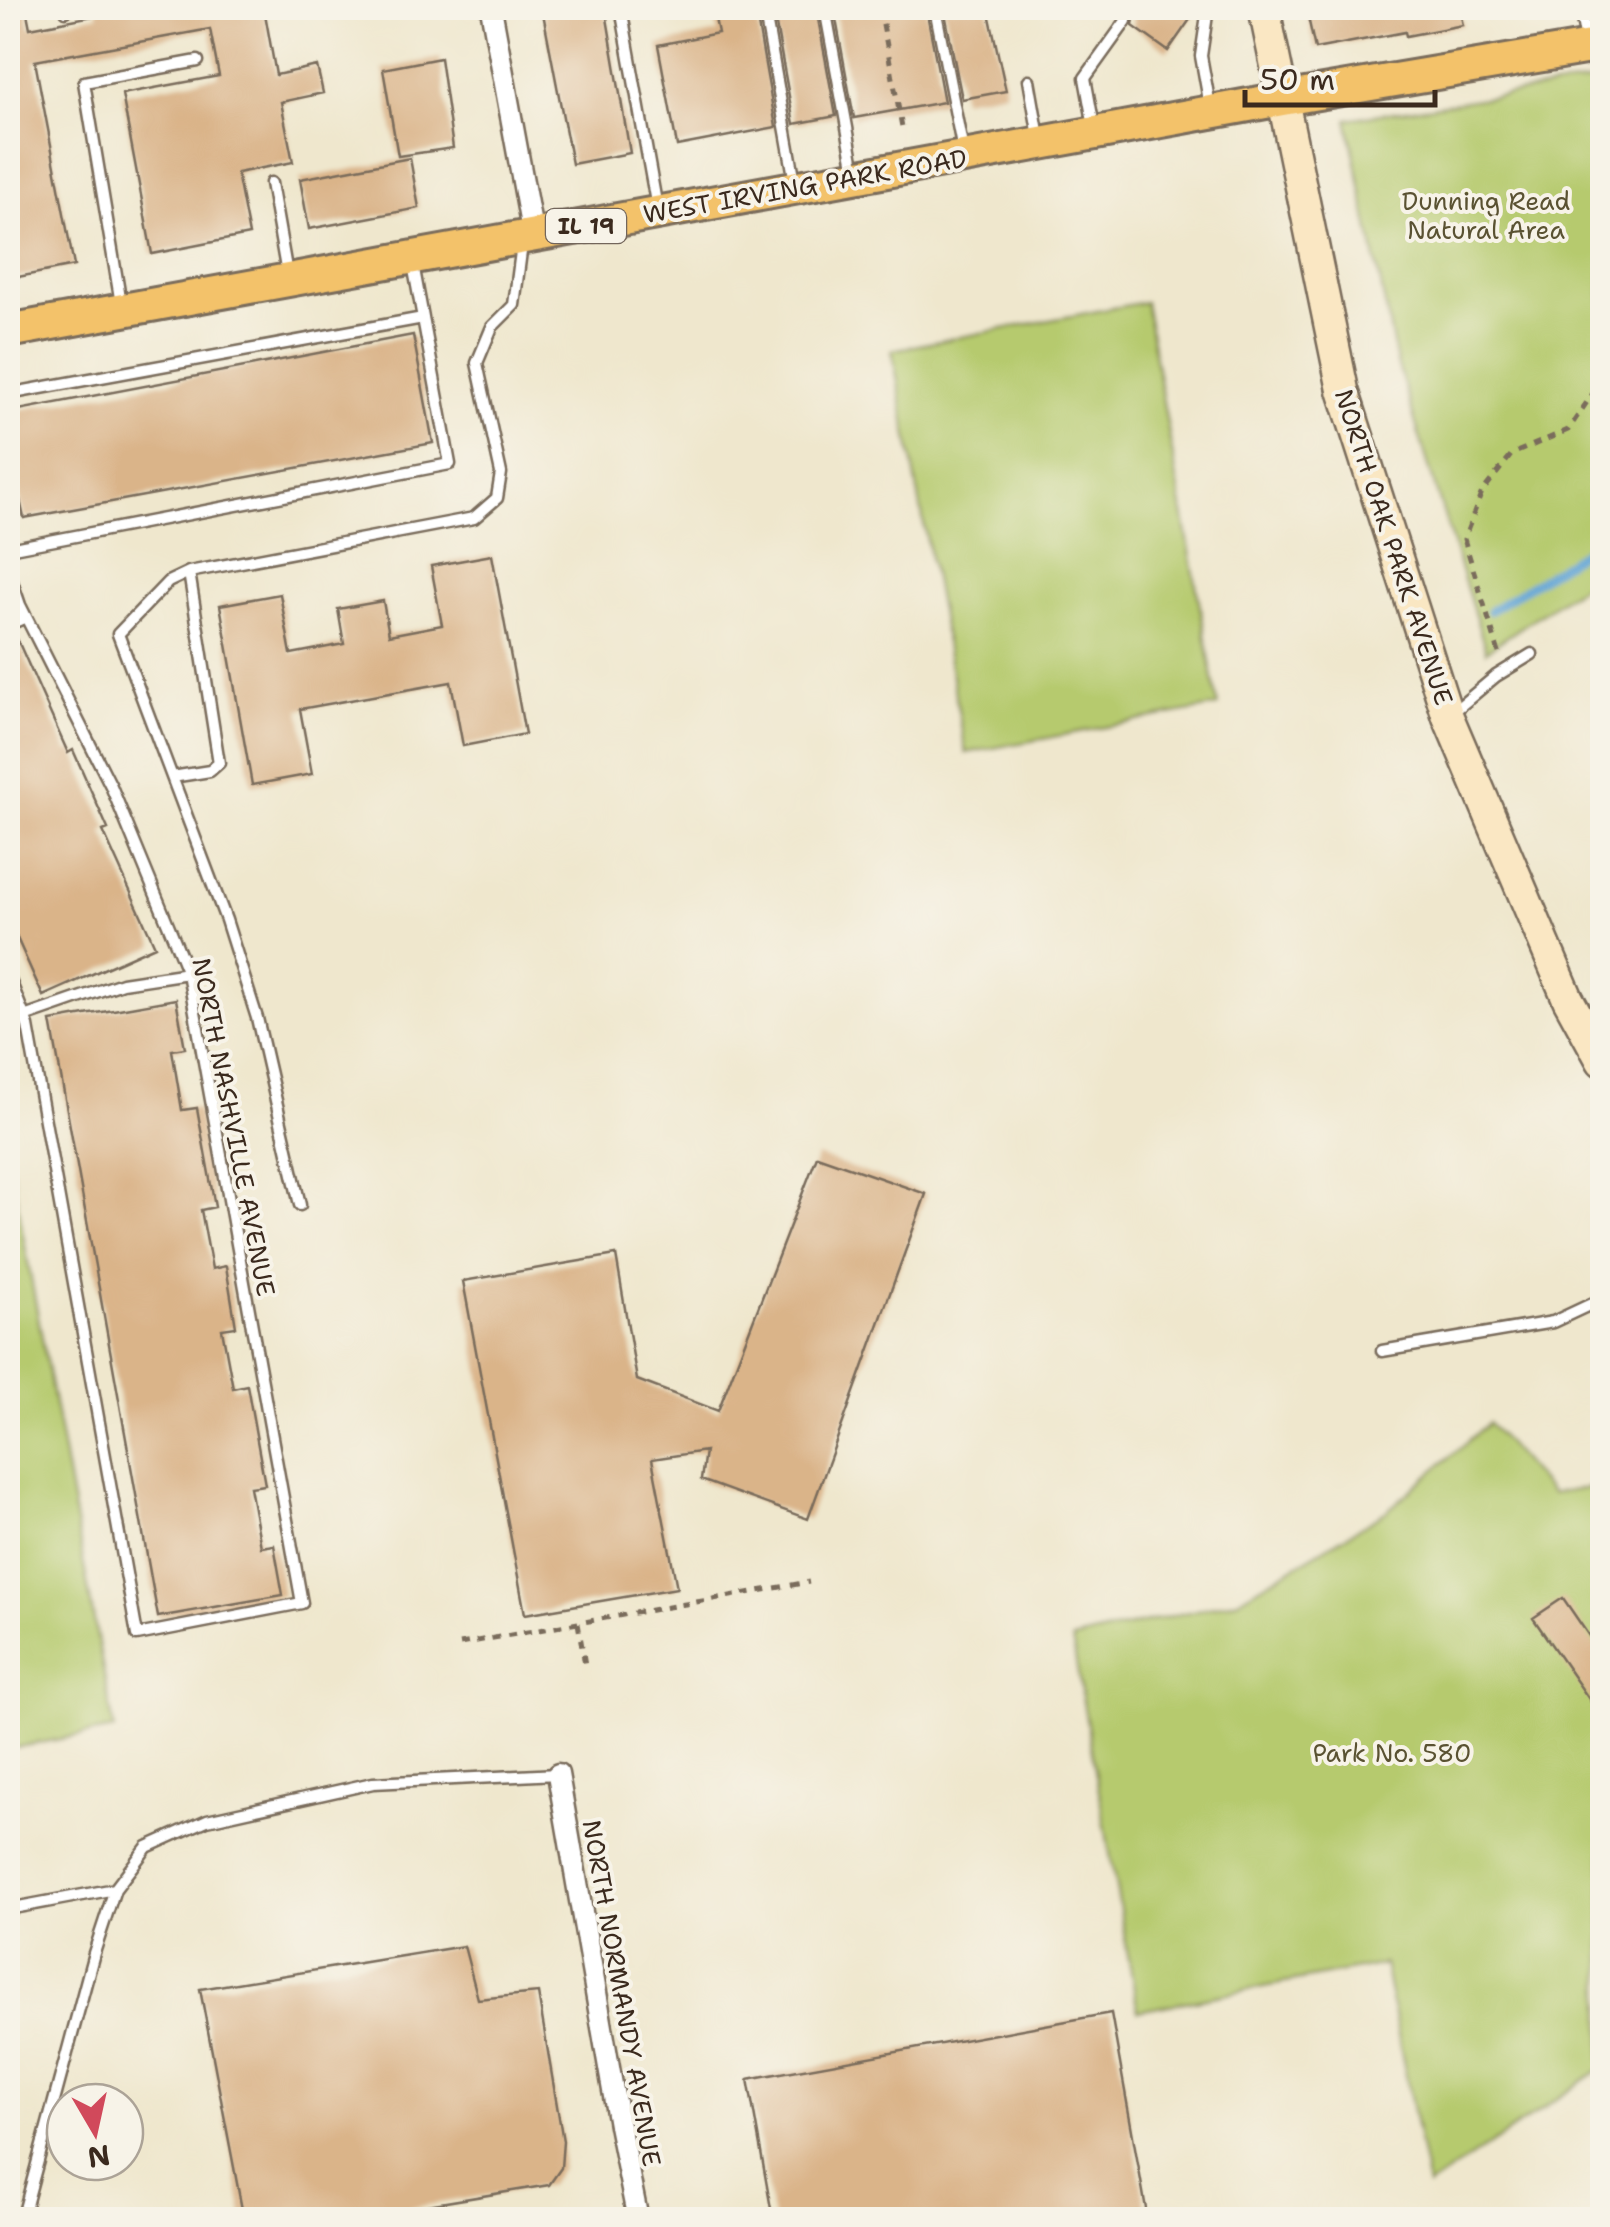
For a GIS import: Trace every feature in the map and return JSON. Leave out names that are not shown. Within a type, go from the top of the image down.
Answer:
[{"type":"main road","name":"WEST IRVING PARK ROAD","points":[[8,331],[1211,112],[1595,47]]},
{"type":"street","points":[[491,8],[528,236]]},
{"type":"street","name":"NORTH OAK PARK AVENUE","points":[[1264,8],[1343,390],[1448,717],[1568,999],[1602,1060]]},
{"type":"street","name":"NORTH NORMANDY AVENUE","points":[[558,1774],[638,2220]]},
{"type":"lane","points":[[620,8],[658,213]]},
{"type":"lane","points":[[764,8],[796,188]]},
{"type":"lane","points":[[824,8],[856,177]]},
{"type":"lane","points":[[935,8],[964,157]]},
{"type":"lane","points":[[1208,8],[1201,56],[1211,112]]},
{"type":"lane","points":[[1580,8],[1595,47]]},
{"type":"lane","points":[[1095,133],[1085,78],[1126,21]]},
{"type":"lane","points":[[122,310],[84,82],[198,61]]},
{"type":"lane","points":[[1028,80],[1040,143]]},
{"type":"lane","points":[[271,182],[288,280]]},
{"type":"lane","points":[[300,1205],[258,1018],[226,920],[118,634],[168,582],[188,572],[474,518],[497,498],[502,473],[477,363],[492,327],[514,305],[528,236]]},
{"type":"lane","points":[[8,549],[450,464],[412,258]]},
{"type":"lane","points":[[8,394],[423,318]]},
{"type":"lane","name":"NORTH NASHVILLE AVENUE","points":[[8,570],[26,617],[111,786],[188,973],[302,1603],[137,1635],[24,1017]]},
{"type":"lane","points":[[172,777],[210,771],[219,764],[188,572]]},
{"type":"lane","points":[[8,625],[26,617]]},
{"type":"lane","points":[[1448,717],[1505,670],[1532,654]]},
{"type":"lane","points":[[8,975],[24,1017],[122,984],[188,973]]},
{"type":"lane","points":[[1382,1351],[1553,1322],[1602,1299]]},
{"type":"lane","points":[[22,2220],[115,1889],[147,1847],[207,1820],[373,1782],[558,1774]]},
{"type":"lane","points":[[8,1910],[115,1889]]},
{"type":"path","points":[[880,8],[902,127]]},
{"type":"path","points":[[1505,670],[1482,607],[1464,539],[1482,492],[1512,454],[1568,430],[1602,380]]},
{"type":"path","points":[[8,1278],[15,1306],[8,1364]]},
{"type":"path","points":[[8,1579],[18,1612],[8,1648]]},
{"type":"path","points":[[460,1644],[810,1582]]},
{"type":"path","points":[[578,1624],[585,1665]]},
{"type":"green space","name":"Dunning Read Natural Area","points":[[1602,80],[1602,572],[1486,651],[1397,363],[1347,119]]},
{"type":"green space","points":[[1145,302],[1218,706],[966,753],[892,350]]},
{"type":"green space","points":[[8,1164],[114,1729],[8,1749]]},
{"type":"green space","name":"Park No. 580","points":[[1489,1423],[1551,1494],[1602,1486],[1602,2068],[1428,2187],[1384,1964],[1138,2011],[1072,1640],[1238,1600],[1387,1511]]},
{"type":"building","points":[[8,8],[26,8],[30,28],[98,15],[97,8],[264,8],[276,75],[317,66],[323,93],[281,102],[293,162],[237,173],[249,235],[152,254],[122,94],[219,76],[210,29],[35,61],[74,266],[8,279]]},
{"type":"building","points":[[542,8],[603,8],[606,12],[630,153],[572,164]]},
{"type":"building","points":[[713,8],[755,8],[776,127],[677,146],[658,45],[718,33]]},
{"type":"building","points":[[773,8],[816,8],[836,116],[794,124]]},
{"type":"building","points":[[834,8],[926,8],[944,102],[854,118]]},
{"type":"building","points":[[944,8],[988,8],[1006,91],[962,99]]},
{"type":"building","points":[[1106,8],[1198,8],[1168,51],[1133,26],[1130,13],[1118,16]]},
{"type":"building","points":[[1306,8],[1459,8],[1463,25],[1315,49]]},
{"type":"building","points":[[440,58],[453,148],[398,156],[383,69]]},
{"type":"building","points":[[410,158],[419,208],[309,229],[300,179]]},
{"type":"building","points":[[413,335],[433,443],[24,518],[8,445],[8,412]]},
{"type":"building","points":[[492,555],[525,734],[463,746],[451,682],[300,709],[312,774],[252,785],[220,605],[280,594],[291,654],[344,644],[338,609],[383,601],[389,635],[442,625],[431,566]]},
{"type":"building","points":[[14,632],[68,753],[73,750],[108,829],[103,831],[155,946],[43,996],[8,918],[8,634]]},
{"type":"building","points":[[176,999],[185,1048],[172,1050],[182,1110],[197,1108],[215,1207],[201,1210],[212,1269],[226,1266],[236,1327],[222,1329],[233,1388],[247,1385],[265,1485],[250,1487],[261,1547],[274,1545],[283,1595],[158,1617],[51,1021]]},
{"type":"building","points":[[817,1156],[926,1194],[808,1519],[701,1480],[705,1451],[652,1459],[677,1588],[525,1614],[463,1281],[616,1255],[637,1380],[718,1411]]},
{"type":"building","points":[[1563,1598],[1602,1655],[1602,1718],[1533,1618]]},
{"type":"building","points":[[464,1946],[478,1999],[538,1993],[563,2141],[561,2168],[549,2185],[337,2220],[244,2220],[200,1989]]},
{"type":"building","points":[[1111,2013],[1148,2220],[773,2220],[748,2079]]},
{"type":"waterway","points":[[1490,611],[1602,540]]}]
